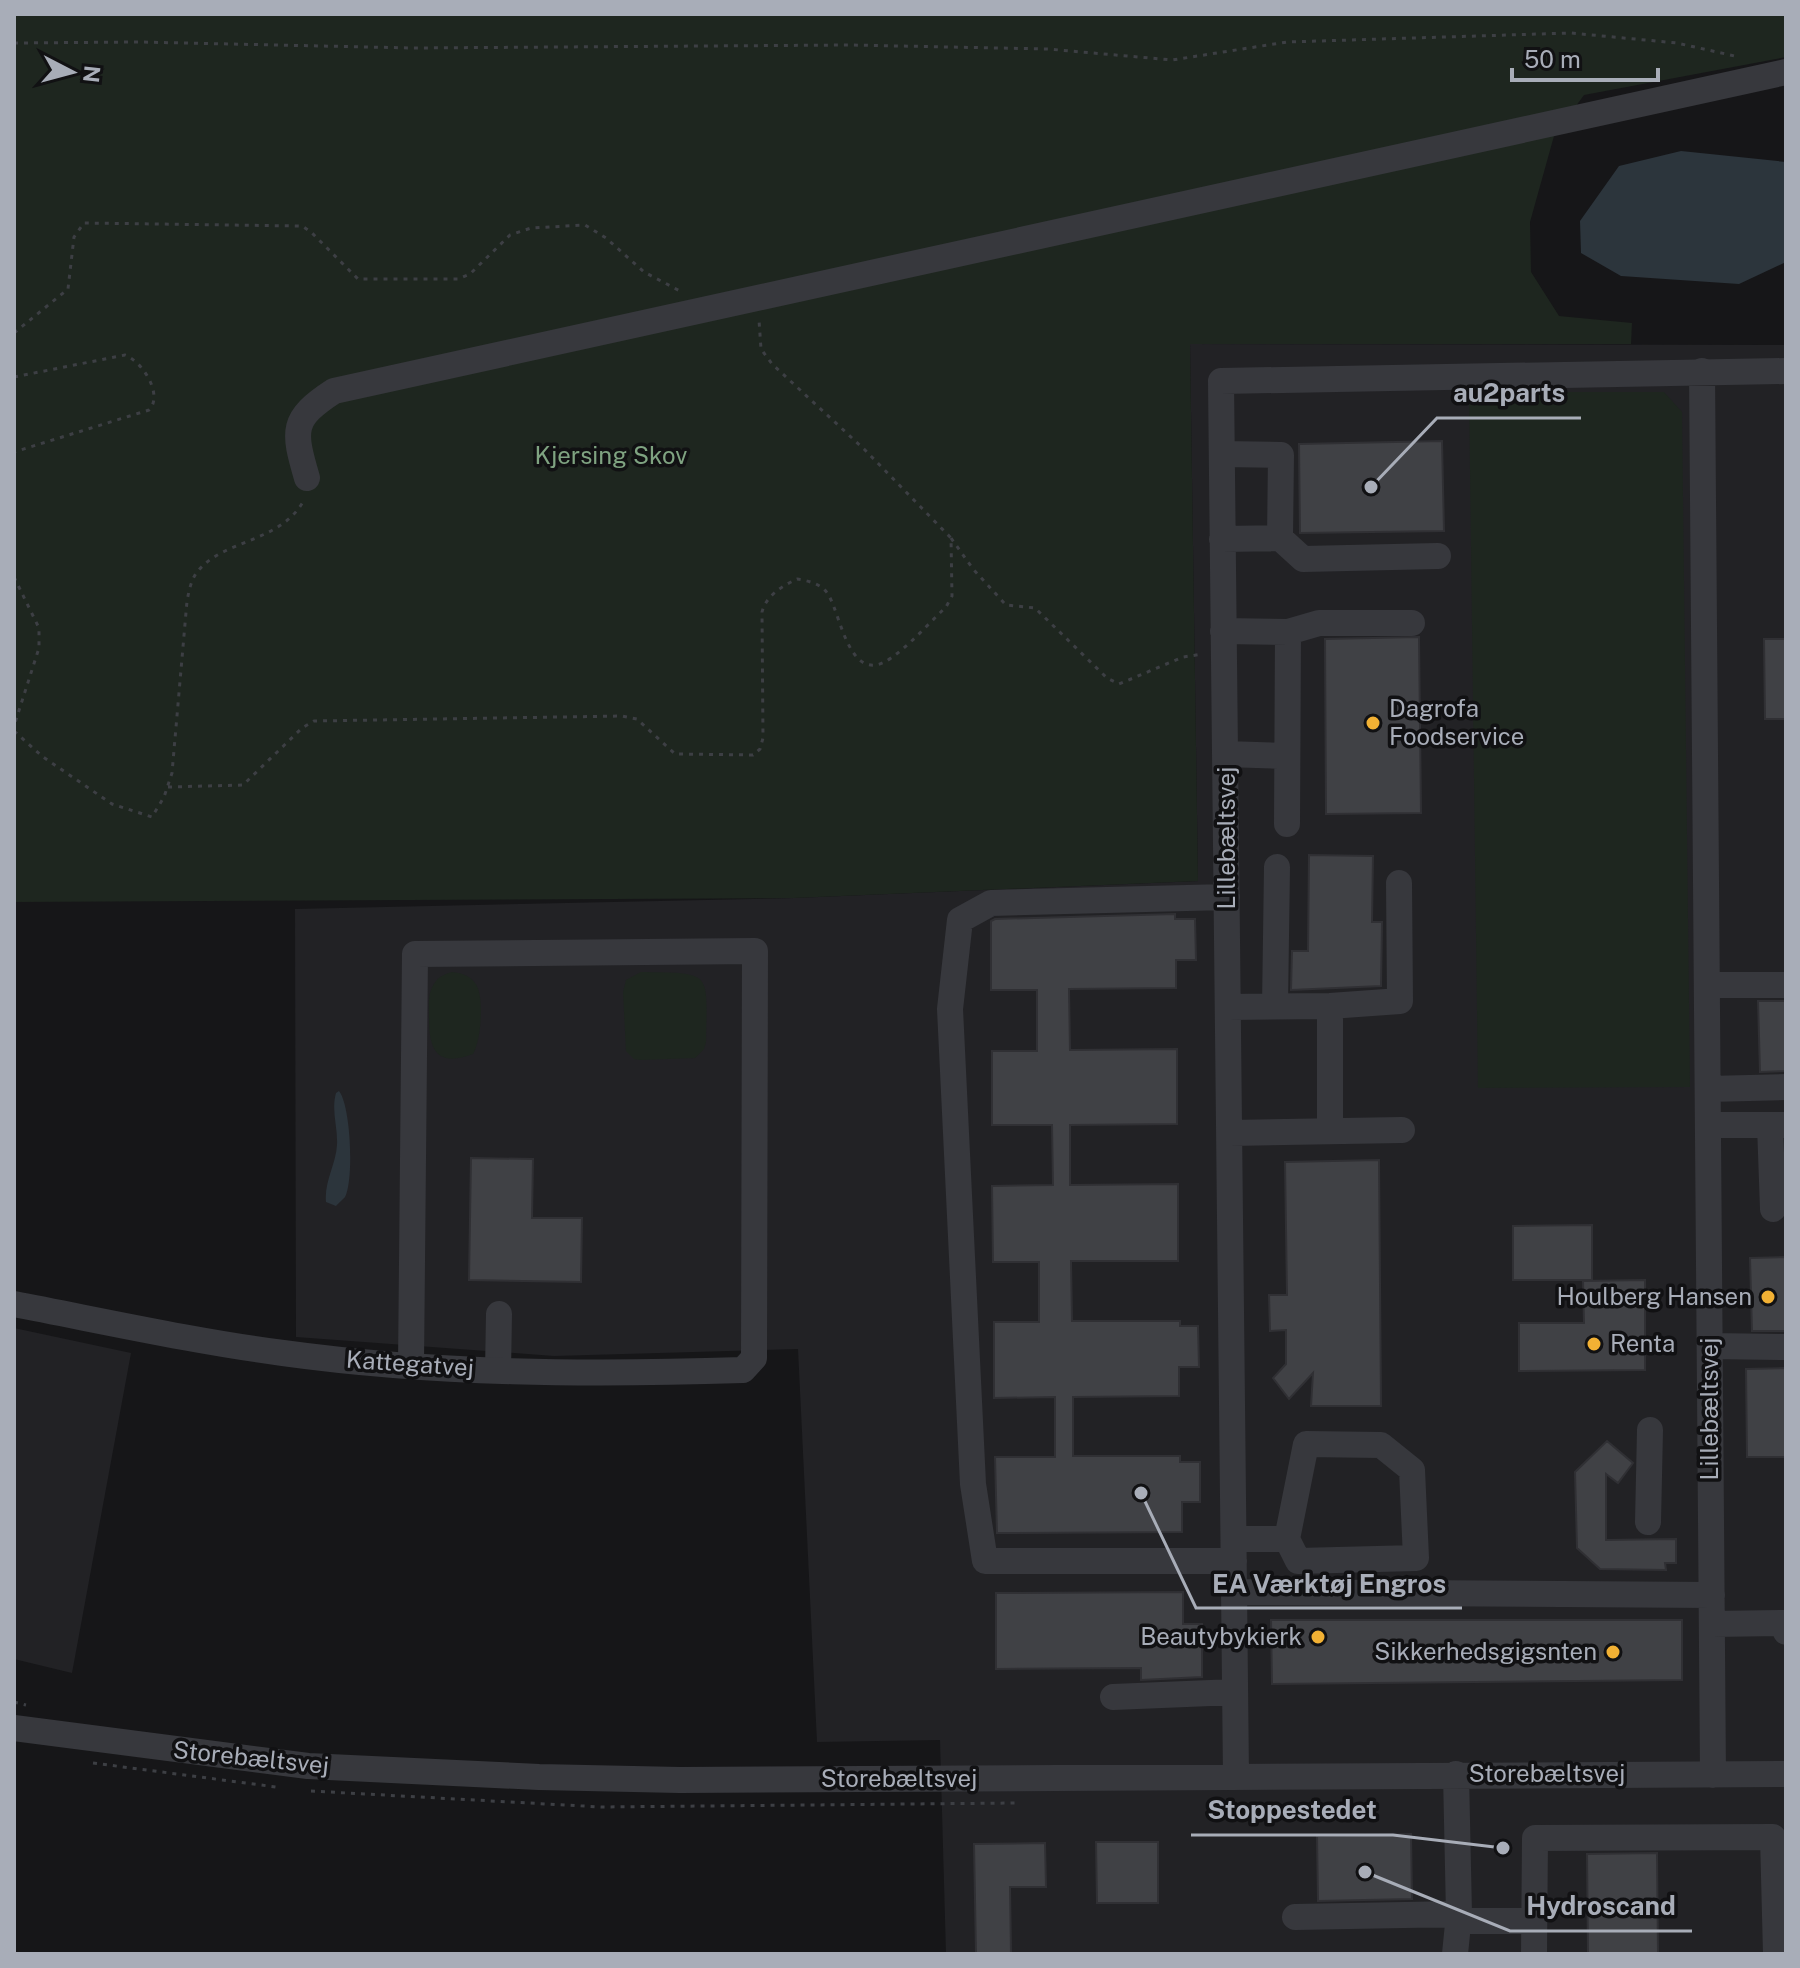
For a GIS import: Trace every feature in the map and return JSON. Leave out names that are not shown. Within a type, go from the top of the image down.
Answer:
[{"type":"street","points":[[307,478],[297,430],[311,406],[334,391],[1786,72]]},
{"type":"street","name":"Lillebæltsvej","points":[[1702,371],[1713,1775]]},
{"type":"street","name":"Lillebæltsvej","points":[[1236,1776],[1221,381],[1786,371]]},
{"type":"street","points":[[1222,454],[1281,455],[1280,538]]},
{"type":"street","points":[[1222,539],[1280,538],[1303,559],[1438,556]]},
{"type":"street","points":[[1224,642],[1288,632],[1319,623],[1412,623]]},
{"type":"street","points":[[1287,824],[1288,632]]},
{"type":"street","points":[[1226,754],[1287,756]]},
{"type":"street","points":[[1275,1006],[1277,867]]},
{"type":"street","points":[[1228,1007],[1330,1006],[1400,1001],[1399,883]]},
{"type":"street","points":[[1227,897],[991,903],[960,920],[950,1009],[973,1484],[985,1561],[1234,1550],[1287,1539]]},
{"type":"street","name":"Kattegatvej","points":[[14,1304],[282,1353],[411,1365],[498,1371],[643,1374],[743,1370],[754,1358],[755,951],[415,954],[411,1365]]},
{"type":"street","points":[[1707,985],[1786,985]]},
{"type":"street","points":[[1330,1006],[1330,1131]]},
{"type":"street","points":[[1708,1089],[1786,1087]]},
{"type":"street","points":[[1708,1125],[1778,1125],[1773,1209]]},
{"type":"street","points":[[1230,1133],[1402,1130]]},
{"type":"street","points":[[498,1371],[499,1314]]},
{"type":"street","points":[[1710,1346],[1786,1347]]},
{"type":"street","points":[[1648,1522],[1650,1430]]},
{"type":"street","points":[[1306,1444],[1381,1445],[1412,1470],[1416,1558],[1298,1561],[1287,1539],[1306,1444]]},
{"type":"street","points":[[1234,1592],[1712,1595]]},
{"type":"street","points":[[1712,1624],[1786,1623],[1786,1632]]},
{"type":"street","points":[[1113,1697],[1235,1692]]},
{"type":"street","name":"Storebæltsvej","points":[[14,1728],[308,1766],[523,1776],[680,1780],[1786,1774]]},
{"type":"street","points":[[1455,1954],[1459,1918],[1456,1774]]},
{"type":"street","points":[[1534,1954],[1535,1838],[1773,1837],[1776,1954]]},
{"type":"street","points":[[1295,1917],[1534,1921]]},
{"type":"path","points":[[14,43],[139,42],[413,48],[880,46],[1048,49],[1172,60],[1287,42],[1571,33],[1677,43],[1739,57]]},
{"type":"path","points":[[14,333],[68,289],[74,237],[84,223],[302,226],[358,279],[458,279],[470,274],[518,231],[585,225],[606,238],[644,272],[712,307]]},
{"type":"path","points":[[759,297],[761,349],[772,364],[876,461],[951,538],[973,569],[1006,605],[1035,608],[1107,678],[1119,684],[1224,642]]},
{"type":"path","points":[[14,377],[125,355],[134,358],[141,366],[156,398],[149,410],[14,452]]},
{"type":"path","points":[[14,577],[39,628],[39,648],[14,729],[43,757],[112,804],[152,817],[172,773],[191,583],[198,571],[212,559],[289,520],[304,501],[307,478]]},
{"type":"path","points":[[168,787],[243,785],[302,728],[314,721],[622,716],[637,719],[675,754],[753,755],[760,749],[763,738],[762,612],[771,596],[797,579],[817,584],[828,594],[839,627],[852,652],[867,664],[878,665],[890,659],[946,607],[952,596],[951,538]]},
{"type":"path","points":[[14,1702],[27,1705]]},
{"type":"shaded area","points":[[1681,151],[1786,162],[1786,262],[1739,284],[1621,276],[1581,253],[1580,221],[1619,166]]},
{"type":"shaded area","points":[[1190,344],[1786,345],[1786,1954],[946,1954],[940,1740],[817,1742],[798,1349],[554,1356],[296,1337],[295,909],[794,898],[1198,881]]},
{"type":"shaded area","points":[[339,1091],[349,1127],[350,1175],[345,1197],[336,1206],[326,1202],[326,1195],[336,1152],[334,1106]]},
{"type":"shaded area","points":[[14,1328],[131,1353],[72,1673],[14,1659]]},
{"type":"green space","name":"Kjersing Skov","points":[[1786,14],[1786,57],[1584,95],[1554,136],[1530,222],[1531,272],[1559,316],[1632,323],[1631,344],[1190,344],[1198,881],[794,898],[14,902],[14,15]]},
{"type":"green space","points":[[1469,392],[1664,392],[1682,412],[1690,1087],[1478,1088]]},
{"type":"green space","points":[[452,972],[465,975],[475,983],[480,997],[481,1018],[473,1054],[451,1059],[438,1054],[434,1048],[429,1030],[429,1003],[436,981]]},
{"type":"green space","points":[[641,972],[682,973],[701,981],[707,1001],[706,1042],[695,1058],[640,1060],[634,1059],[626,1051],[623,992],[626,980]]},
{"type":"building","points":[[1442,441],[1444,531],[1300,533],[1299,444]]},
{"type":"building","name":"Dagrofa Foodservice","points":[[1419,637],[1421,813],[1326,814],[1325,639]]},
{"type":"building","points":[[1764,639],[1786,639],[1786,719],[1765,719]]},
{"type":"building","points":[[1309,855],[1373,856],[1372,922],[1382,922],[1381,986],[1291,990],[1292,951],[1308,951]]},
{"type":"building","points":[[1175,914],[1175,919],[1195,919],[1196,960],[1176,960],[1176,988],[1069,989],[1070,1050],[1177,1049],[1177,1124],[1070,1125],[1070,1185],[1178,1184],[1178,1261],[1071,1261],[1072,1321],[1180,1321],[1180,1326],[1198,1326],[1199,1367],[1179,1367],[1179,1396],[1073,1397],[1073,1456],[1180,1456],[1180,1462],[1200,1462],[1200,1502],[1182,1502],[1182,1532],[997,1533],[995,1457],[1055,1457],[1055,1397],[994,1398],[994,1322],[1039,1322],[1039,1262],[993,1262],[992,1186],[1053,1185],[1052,1125],[992,1125],[992,1051],[1037,1051],[1037,990],[991,990],[991,921]]},
{"type":"building","points":[[1758,1001],[1786,1001],[1786,1071],[1760,1072]]},
{"type":"building","points":[[471,1158],[533,1159],[532,1218],[582,1218],[581,1282],[469,1280]]},
{"type":"building","points":[[1379,1160],[1381,1406],[1311,1406],[1313,1373],[1289,1399],[1273,1378],[1286,1364],[1286,1330],[1270,1331],[1269,1295],[1287,1295],[1285,1162]]},
{"type":"building","points":[[1592,1225],[1592,1280],[1513,1280],[1513,1226]]},
{"type":"building","name":"Houlberg Hansen","points":[[1786,1257],[1786,1331],[1752,1331],[1750,1258]]},
{"type":"building","points":[[1645,1280],[1645,1370],[1519,1371],[1519,1323],[1584,1323],[1583,1281]]},
{"type":"building","points":[[1786,1368],[1786,1457],[1747,1457],[1746,1369]]},
{"type":"building","points":[[1607,1441],[1633,1463],[1618,1483],[1606,1474],[1606,1540],[1676,1539],[1676,1563],[1665,1563],[1666,1570],[1600,1569],[1577,1548],[1575,1472]]},
{"type":"building","points":[[1183,1592],[1183,1624],[1202,1624],[1202,1677],[1141,1680],[1141,1668],[996,1669],[996,1593]]},
{"type":"building","points":[[1271,1620],[1682,1620],[1682,1680],[1272,1684]]},
{"type":"building","points":[[1411,1834],[1412,1899],[1318,1901],[1317,1836]]},
{"type":"building","points":[[1096,1842],[1158,1842],[1158,1903],[1097,1903]]},
{"type":"building","points":[[1045,1843],[1046,1887],[1010,1887],[1011,1954],[976,1954],[974,1844]]},
{"type":"building","points":[[1657,1853],[1658,1954],[1588,1954],[1587,1854]]},
{"type":"place","name":"au2parts","points":[[1371,487]]},
{"type":"place","name":"Dagrofa Foodservice","points":[[1373,723]]},
{"type":"place","name":"Houlberg Hansen","points":[[1768,1297]]},
{"type":"place","name":"Renta","points":[[1594,1344]]},
{"type":"place","name":"EA Værktøj Engros","points":[[1141,1493]]},
{"type":"place","name":"Beautybykierk","points":[[1318,1637]]},
{"type":"place","name":"Sikkerhedsgigsnten","points":[[1613,1652]]},
{"type":"place","name":"Stoppestedet","points":[[1503,1848]]},
{"type":"place","name":"Hydroscand","points":[[1365,1872]]}]
